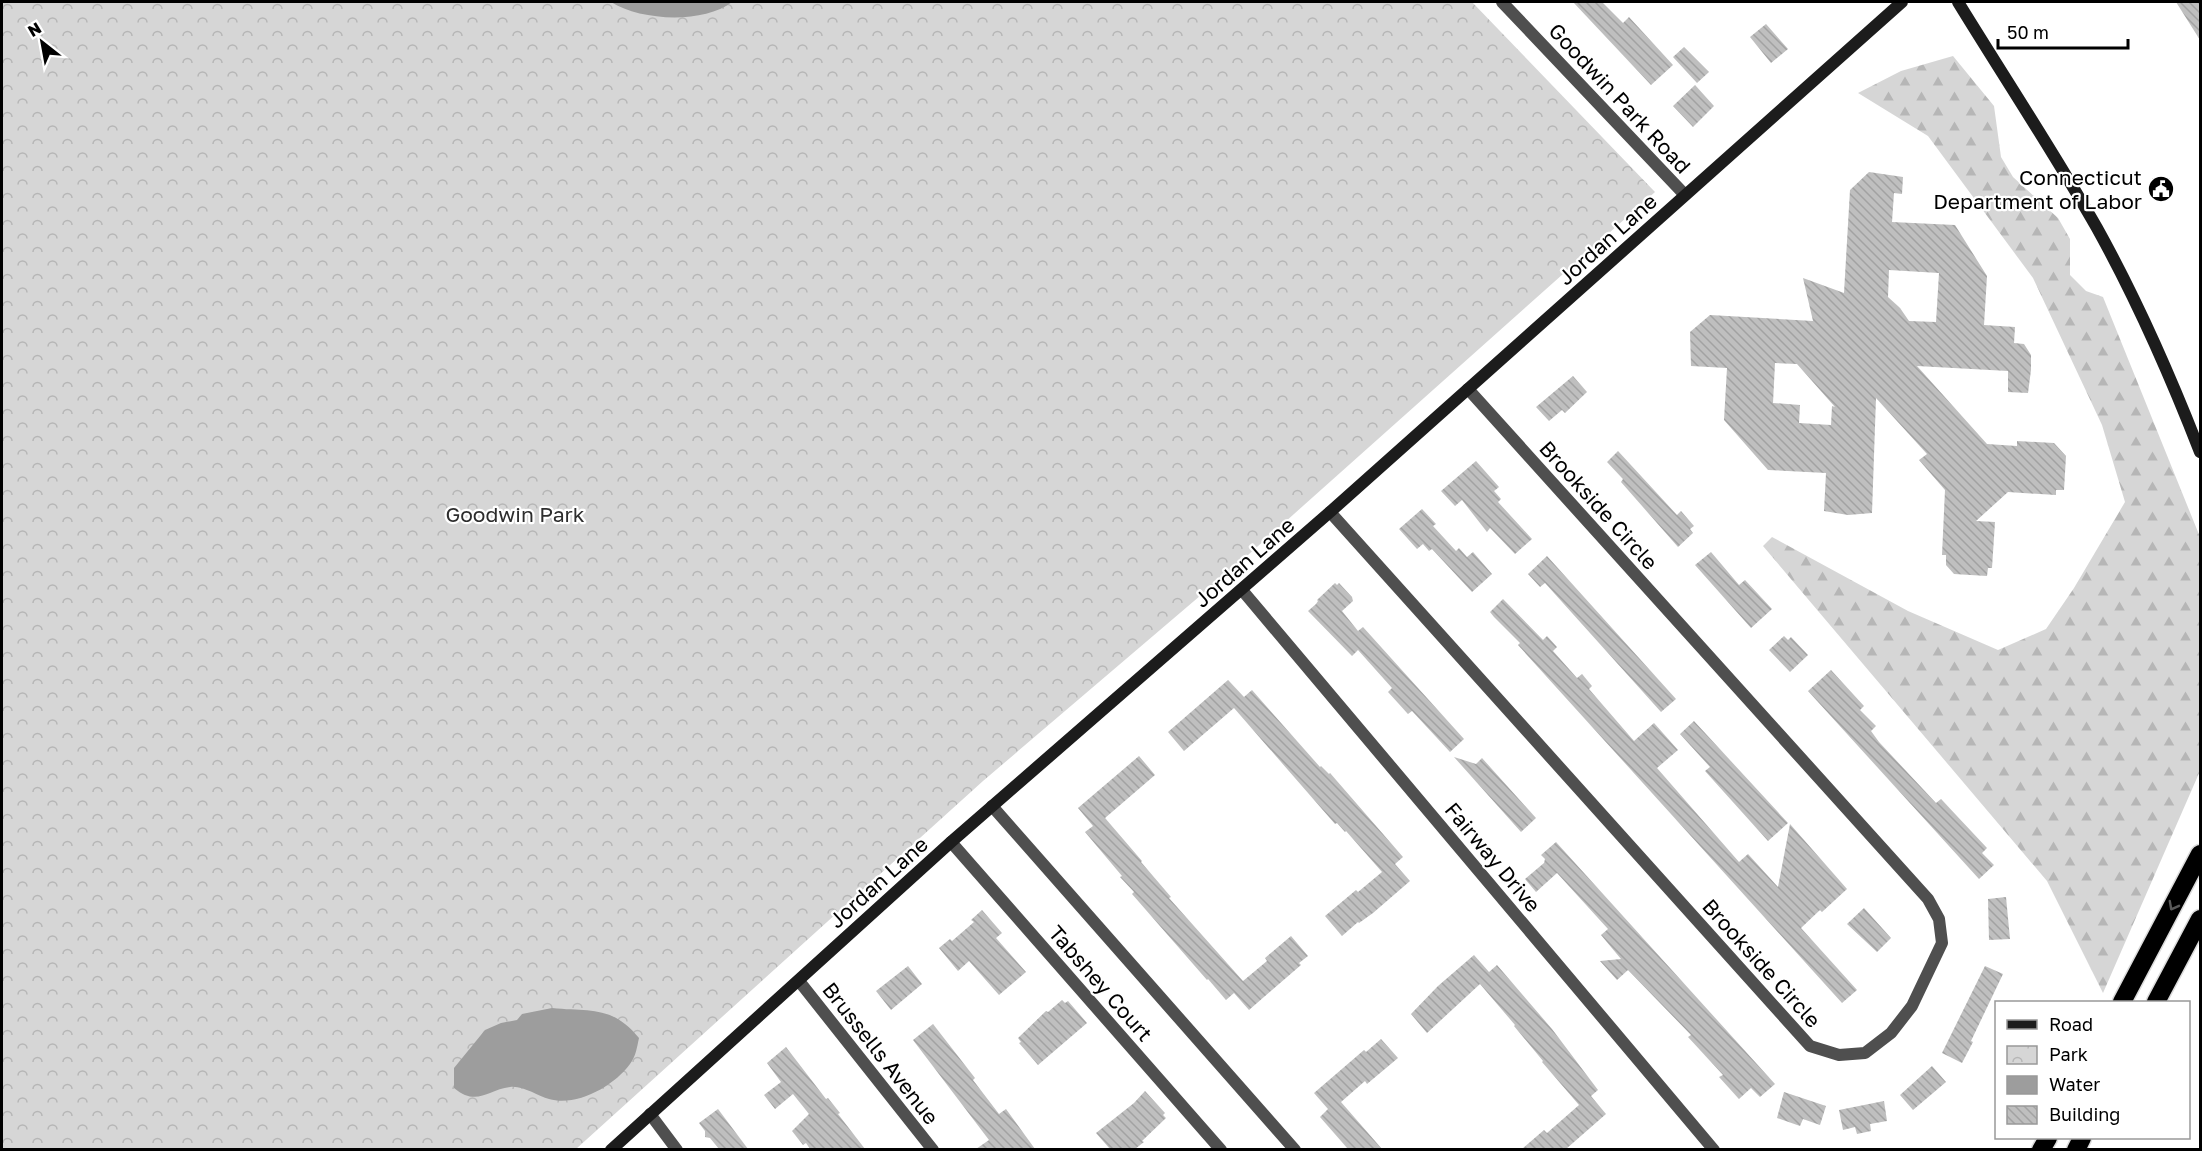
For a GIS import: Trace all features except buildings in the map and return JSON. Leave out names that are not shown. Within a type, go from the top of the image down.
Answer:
[{"type":"highway","points":[[2123,1001],[2200,854]]},
{"type":"highway","points":[[2157,1001],[2200,919]]},
{"type":"main road","name":"Jordan Lane","points":[[611,1149],[951,842],[1242,590],[1902,2]]},
{"type":"main road","points":[[1958,2],[2072,186],[2115,261],[2167,369],[2200,452]]},
{"type":"street","name":"Goodwin Park Road","points":[[1503,2],[1685,195]]},
{"type":"street","name":"Brookside Circle","points":[[1330,512],[1810,1046],[1839,1055],[1865,1053],[1891,1033],[1912,1006],[1942,943],[1939,919],[1928,899],[1468,389]]},
{"type":"street","name":"Fairway Drive","points":[[1242,590],[1714,1149]]},
{"type":"street","points":[[992,806],[1295,1149]]},
{"type":"street","name":"Tabshey Court","points":[[951,842],[1221,1149]]},
{"type":"street","name":"Brussells Avenue","points":[[799,981],[933,1149]]},
{"type":"street","points":[[650,1114],[677,1149]]},
{"type":"green space","name":"Goodwin Park","points":[[2,2],[1472,2],[1655,192],[1248,555],[983,781],[576,1149],[2,1150]]},
{"type":"green space","points":[[1953,56],[1994,106],[2001,157],[2013,177],[2058,218],[2070,239],[2070,275],[2086,291],[2103,297],[2200,537],[2200,771],[2103,993],[2047,881],[1763,546],[1772,537],[1908,611],[1998,650],[2046,629],[2074,588],[2125,502],[2102,425],[2033,278],[1928,136],[1858,93],[1901,71]]},
{"type":"water","points":[[611,2],[732,2],[705,14],[672,17],[638,13]]},
{"type":"water","points":[[552,1008],[600,1012],[610,1015],[629,1027],[639,1038],[630,1064],[605,1087],[571,1100],[549,1099],[515,1087],[476,1097],[462,1094],[454,1088],[454,1068],[485,1030],[501,1023],[517,1020],[522,1014]]},
{"type":"place","name":"Connecticut Department of Labor","points":[[2161,189]]}]
